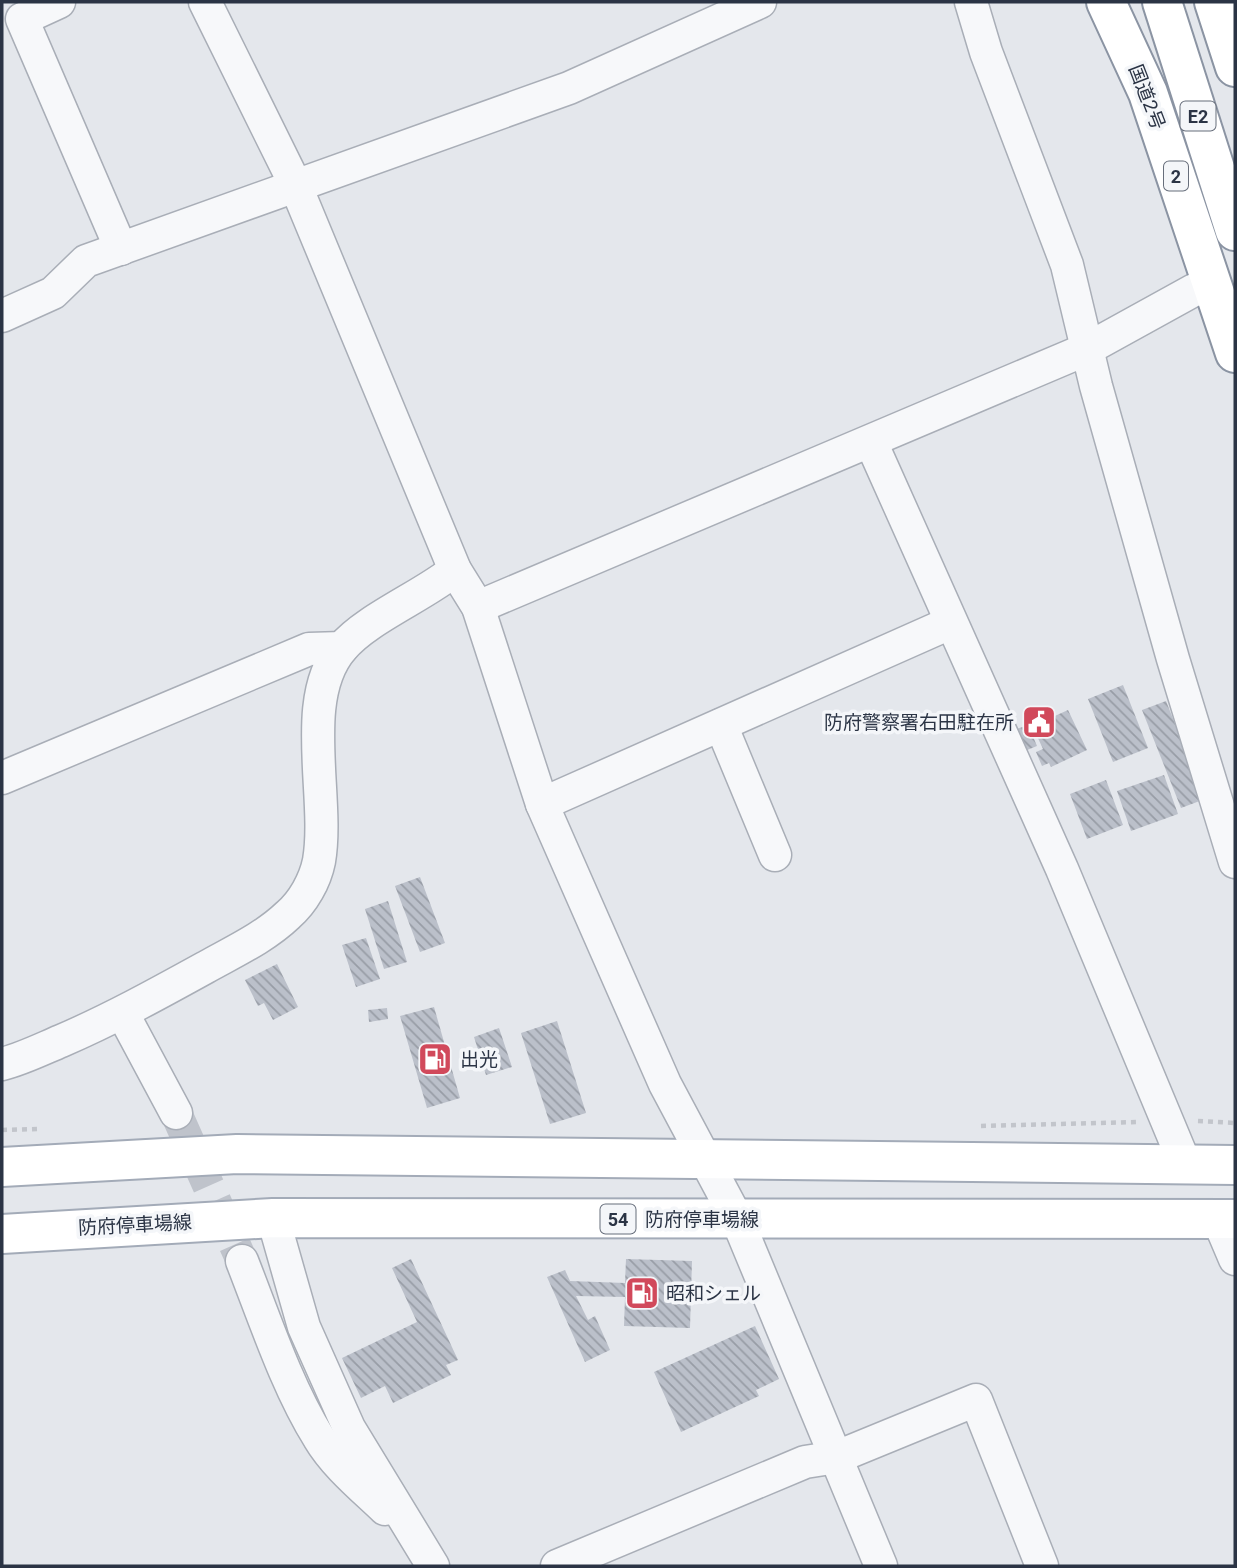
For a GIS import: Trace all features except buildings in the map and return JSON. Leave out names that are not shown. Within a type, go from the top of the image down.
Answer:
[{"type":"main road","name":"国道2号","points":[[1106,2],[1148,93],[1235,354]]},
{"type":"main road","name":"E2","points":[[1162,2],[1235,231]]},
{"type":"main road","points":[[1214,2],[1235,67]]},
{"type":"main road","points":[[2,1167],[237,1154],[1235,1165]]},
{"type":"main road","name":"防府停車場線","points":[[2,1234],[273,1218],[1226,1219]]},
{"type":"street","points":[[59,2],[22,19],[121,249]]},
{"type":"street","points":[[205,2],[295,184],[455,570],[478,607],[542,804],[665,1084],[737,1219],[881,1566]]},
{"type":"street","points":[[2,316],[52,293],[86,261],[569,88],[760,2]]},
{"type":"street","points":[[971,2],[986,52],[1067,265],[1087,349],[1173,659],[1235,862]]},
{"type":"street","points":[[478,607],[1087,349],[1194,290]]},
{"type":"street","points":[[871,442],[1062,869],[1185,1164]]},
{"type":"street","points":[[2,1064],[123,1014],[257,938],[289,915],[309,890],[319,863],[323,826],[319,705],[325,677],[342,648],[384,616],[432,589],[455,570]]},
{"type":"street","points":[[542,804],[950,623]]},
{"type":"street","points":[[2,778],[309,649],[342,648]]},
{"type":"street","points":[[721,725],[775,855]]},
{"type":"street","points":[[123,1014],[176,1113]]},
{"type":"street","points":[[273,1218],[304,1327],[349,1428],[433,1566]]},
{"type":"street","points":[[1226,1219],[1235,1259]]},
{"type":"street","points":[[242,1261],[276,1349],[319,1439],[354,1480],[412,1533]]},
{"type":"street","points":[[557,1566],[805,1462],[838,1457],[976,1400],[1042,1566]]},
{"type":"tunnel","points":[[176,1113],[242,1261]]},
{"type":"place","name":"防府警察署右田駐在所","points":[[1039,722]]},
{"type":"place","name":"出光","points":[[435,1059]]},
{"type":"place","name":"昭和シェル","points":[[642,1293]]}]
